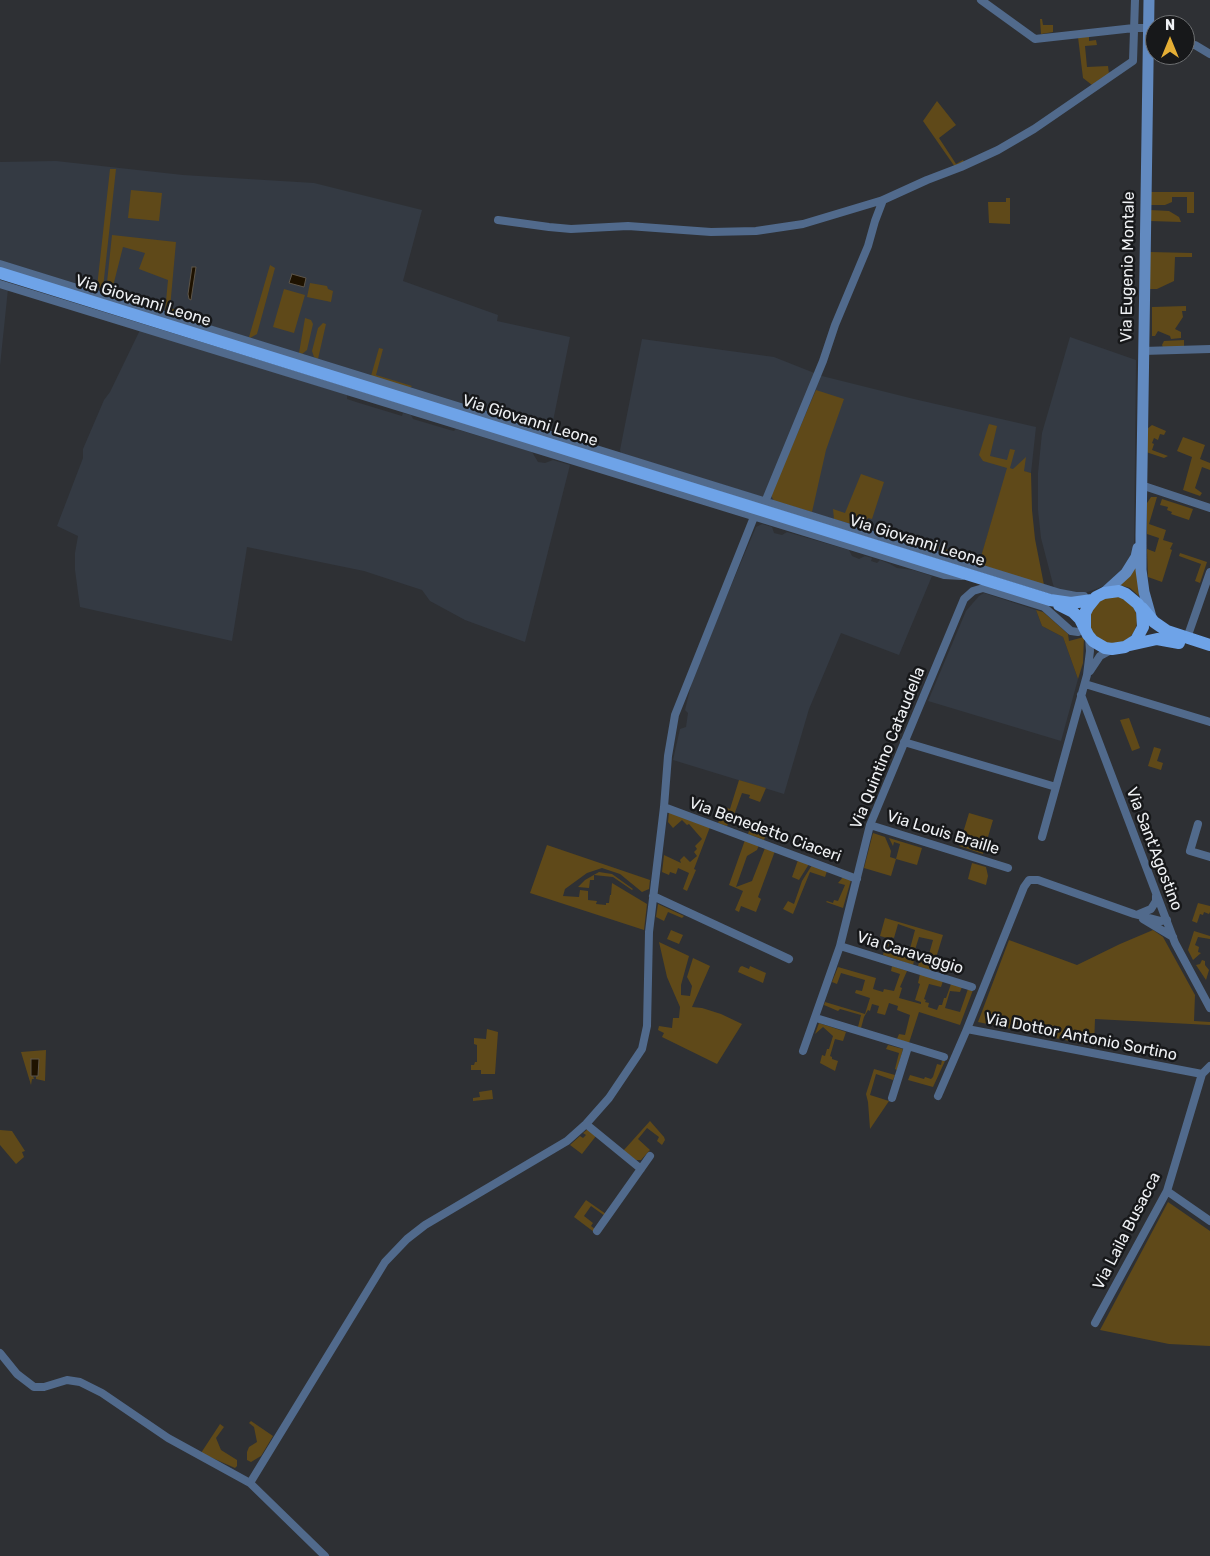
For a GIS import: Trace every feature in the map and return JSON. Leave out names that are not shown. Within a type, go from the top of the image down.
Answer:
[{"type":"main road","name":"Via Eugenio Montale","points":[[1148,15],[1149,0]]},
{"type":"main road","name":"Via Eugenio Montale","points":[[1141,534],[1147,65]]},
{"type":"main road","name":"Via Giovanni Leone","points":[[0,273],[1050,600]]},
{"type":"main road","points":[[1084,632],[1085,613],[1099,596],[1126,573],[1136,557],[1141,534]]},
{"type":"main road","points":[[1130,645],[1140,634],[1145,611],[1141,570],[1141,534]]},
{"type":"main road","points":[[1050,600],[1071,603],[1119,591],[1126,594],[1167,631],[1210,645]]},
{"type":"main road","points":[[1050,600],[1073,612],[1080,619],[1084,632],[1098,645],[1112,650],[1125,648],[1150,639],[1166,639],[1210,653]]},
{"type":"street","points":[[981,0],[1035,38],[1145,28]]},
{"type":"street","points":[[498,220],[549,228],[571,229],[628,226],[711,232],[756,231],[803,224],[883,200],[998,150],[1134,61],[1135,0]]},
{"type":"street","points":[[1195,45],[1210,54]]},
{"type":"street","points":[[765,502],[868,246],[874,221],[883,200]]},
{"type":"street","points":[[0,264],[1060,594],[1099,596]]},
{"type":"street","points":[[0,284],[944,575],[974,576]]},
{"type":"street","points":[[1143,351],[1210,349]]},
{"type":"street","points":[[1141,485],[1210,508]]},
{"type":"street","points":[[250,1483],[385,1262],[425,1225],[567,1141],[610,1098],[642,1049],[648,1026],[648,932],[664,807],[668,756],[675,715],[754,517]]},
{"type":"street","points":[[1187,638],[1210,572]]},
{"type":"street","name":"Via Quintino Cataudella","points":[[803,1052],[840,946],[870,825],[964,600],[973,591],[983,588],[1044,607],[1071,630],[1084,632]]},
{"type":"street","points":[[1042,837],[1087,675],[1090,651],[1084,632]]},
{"type":"street","points":[[1087,675],[1100,656],[1112,650]]},
{"type":"street","points":[[1085,684],[1210,722]]},
{"type":"street","name":"Via Sant'Agostino","points":[[1081,695],[1173,937],[1210,1008]]},
{"type":"street","points":[[904,742],[1056,787]]},
{"type":"street","name":"Via Benedetto Ciaceri","points":[[664,807],[857,879]]},
{"type":"street","points":[[1198,824],[1190,851],[1210,857]]},
{"type":"street","name":"Via Louis Braille","points":[[870,825],[1008,868]]},
{"type":"street","name":"Via Dottor Antonio Sortino","points":[[1134,914],[1038,880],[1029,880],[1024,887],[967,1029],[1202,1074]]},
{"type":"street","points":[[1134,914],[1147,912],[1151,909],[1156,901],[1156,891]]},
{"type":"street","points":[[653,896],[789,959]]},
{"type":"street","points":[[1134,914],[1161,921],[1167,920]]},
{"type":"street","points":[[1134,914],[1173,937]]},
{"type":"street","name":"Via Caravaggio","points":[[840,946],[972,987]]},
{"type":"street","points":[[816,1018],[944,1057]]},
{"type":"street","points":[[938,1096],[967,1029]]},
{"type":"street","points":[[892,1098],[908,1047]]},
{"type":"street","name":"Via Laila Busacca","points":[[1095,1323],[1166,1191],[1202,1074],[1210,1066]]},
{"type":"street","points":[[586,1124],[641,1169]]},
{"type":"street","points":[[597,1231],[650,1156]]},
{"type":"street","points":[[1166,1191],[1210,1221]]},
{"type":"street","points":[[0,1353],[17,1374],[34,1387],[44,1387],[67,1380],[80,1382],[102,1393],[168,1438],[250,1483],[325,1556]]},
{"type":"shaded area","points":[[1040,19],[1042,19],[1043,25],[1053,25],[1053,32],[1041,34]]},
{"type":"shaded area","points":[[1089,36],[1089,41],[1096,40],[1097,45],[1085,46],[1087,67],[1108,66],[1109,74],[1092,85],[1083,78],[1078,37]]},
{"type":"shaded area","points":[[937,101],[956,125],[939,138],[956,164],[963,160],[964,162],[955,167],[923,121]]},
{"type":"shaded area","points":[[56,161],[183,175],[314,183],[422,210],[403,281],[498,315],[497,321],[570,337],[551,431],[0,260],[0,162]]},
{"type":"shaded area","points":[[110,169],[116,169],[103,288],[97,287]]},
{"type":"shaded area","points":[[131,190],[162,193],[159,221],[128,218]]},
{"type":"shaded area","points":[[1150,192],[1194,192],[1194,213],[1187,213],[1187,197],[1172,197],[1172,202],[1165,205],[1150,205]]},
{"type":"shaded area","points":[[1006,198],[1010,198],[1010,224],[989,223],[988,202],[1006,202]]},
{"type":"shaded area","points":[[1150,210],[1169,211],[1179,217],[1181,222],[1150,221]]},
{"type":"shaded area","points":[[112,235],[176,242],[170,308],[185,312],[179,316],[165,312],[168,280],[139,269],[145,253],[123,247],[111,294],[106,292]]},
{"type":"shaded area","points":[[1150,252],[1192,253],[1192,257],[1175,257],[1174,281],[1157,289],[1149,289]]},
{"type":"shaded area","points":[[270,265],[275,268],[257,334],[250,338],[249,337]]},
{"type":"shaded area","points":[[192,267],[196,267],[191,300],[188,294]]},
{"type":"shaded area","points":[[292,274],[306,278],[304,287],[289,283]]},
{"type":"shaded area","points":[[310,283],[327,286],[328,289],[333,291],[331,302],[307,297]]},
{"type":"shaded area","points":[[0,286],[8,289],[0,366]]},
{"type":"shaded area","points":[[284,289],[305,295],[294,333],[273,327]]},
{"type":"shaded area","points":[[1186,306],[1186,311],[1182,311],[1183,317],[1175,329],[1181,332],[1181,338],[1171,339],[1170,336],[1158,331],[1155,336],[1152,336],[1152,307]]},
{"type":"shaded area","points":[[305,318],[311,320],[313,324],[307,350],[302,354],[299,353]]},
{"type":"shaded area","points":[[323,323],[326,324],[318,359],[314,357],[312,351],[318,328]]},
{"type":"shaded area","points":[[140,330],[347,395],[347,399],[356,402],[402,416],[403,413],[411,415],[413,419],[454,431],[456,429],[532,452],[538,462],[545,463],[553,460],[570,465],[525,642],[465,620],[430,601],[422,590],[364,571],[247,547],[232,641],[80,607],[75,570],[78,536],[57,526],[83,458],[83,449],[104,400],[110,392]]},
{"type":"shaded area","points":[[1070,337],[1136,360],[1134,550],[1125,568],[1104,586],[1085,593],[1054,588],[1041,538],[1038,510],[1038,473],[1042,433]]},
{"type":"shaded area","points":[[642,339],[774,357],[822,376],[1036,427],[1031,473],[1008,468],[979,564],[621,453],[620,450]]},
{"type":"shaded area","points":[[1184,340],[1184,347],[1163,347],[1162,345],[1164,341]]},
{"type":"shaded area","points":[[379,348],[383,349],[376,375],[412,386],[410,388],[371,376]]},
{"type":"shaded area","points":[[816,390],[844,399],[826,450],[812,512],[774,501],[771,495]]},
{"type":"shaded area","points":[[518,415],[536,421],[532,425],[516,421]]},
{"type":"shaded area","points":[[989,424],[997,426],[990,456],[1007,460],[1010,449],[1015,450],[1010,468],[1013,469],[1026,457],[1024,471],[1031,473],[1035,539],[1044,585],[940,552],[939,547],[980,560],[1007,468],[983,461],[979,455]]},
{"type":"shaded area","points":[[1152,425],[1166,431],[1164,435],[1160,434],[1158,440],[1154,438],[1152,443],[1154,444],[1152,450],[1168,456],[1164,458],[1146,452],[1147,429]]},
{"type":"shaded area","points":[[1183,437],[1205,445],[1200,459],[1210,463],[1210,470],[1202,467],[1195,488],[1202,493],[1200,496],[1183,490],[1192,457],[1177,451]]},
{"type":"shaded area","points":[[861,474],[884,482],[872,519],[868,518],[866,522],[863,521],[861,527],[834,519],[833,509],[845,513]]},
{"type":"shaded area","points":[[1151,497],[1157,497],[1149,524],[1166,530],[1163,540],[1173,543],[1162,582],[1148,577],[1147,549],[1155,552],[1159,538],[1147,534],[1147,503]]},
{"type":"shaded area","points":[[1162,499],[1193,509],[1189,520],[1171,514],[1172,512],[1167,510],[1168,507],[1160,505]]},
{"type":"shaded area","points":[[762,524],[772,527],[774,533],[782,535],[787,532],[849,550],[852,556],[859,559],[865,556],[872,558],[871,561],[877,563],[880,560],[897,568],[913,570],[932,576],[899,655],[841,633],[809,709],[784,794],[673,760],[680,729],[686,727],[688,713],[685,710],[694,673],[756,527]]},
{"type":"shaded area","points":[[882,530],[921,542],[917,545],[884,534]]},
{"type":"shaded area","points":[[1180,553],[1207,562],[1200,583],[1195,581],[1201,564],[1179,556]]},
{"type":"shaded area","points":[[1137,567],[1139,596],[1130,588],[1120,585]]},
{"type":"shaded area","points":[[984,593],[1036,610],[1042,626],[1063,637],[1078,679],[1061,741],[928,701],[966,611]]},
{"type":"shaded area","points":[[1108,596],[1118,596],[1130,603],[1137,615],[1137,625],[1130,637],[1118,644],[1108,644],[1100,640],[1093,633],[1089,625],[1089,615],[1093,607],[1100,600]]},
{"type":"shaded area","points":[[1036,610],[1043,612],[1068,634],[1069,641],[1084,637],[1083,663],[1078,679],[1063,637],[1042,626]]},
{"type":"shaded area","points":[[1129,718],[1140,748],[1132,751],[1120,720]]},
{"type":"shaded area","points":[[1154,747],[1161,749],[1157,761],[1163,763],[1161,770],[1148,766]]},
{"type":"shaded area","points":[[739,780],[766,788],[760,802],[749,798],[750,795],[742,793],[734,815],[732,815],[727,826],[718,823],[725,807],[730,809]]},
{"type":"shaded area","points":[[669,812],[710,827],[687,891],[683,889],[689,873],[678,868],[676,874],[670,872],[669,875],[662,872],[664,855],[681,863],[680,860],[684,856],[690,862],[697,856],[694,852],[697,849],[695,846],[702,839],[689,824],[687,825],[682,820],[673,828],[668,822]]},
{"type":"shaded area","points":[[969,813],[993,820],[983,854],[959,846]]},
{"type":"shaded area","points":[[752,822],[768,828],[764,840],[748,834]]},
{"type":"shaded area","points":[[873,833],[885,837],[891,851],[890,857],[896,859],[891,876],[864,868]]},
{"type":"shaded area","points":[[889,838],[922,848],[917,865],[896,859],[900,844],[894,842],[893,846]]},
{"type":"shaded area","points":[[745,840],[759,845],[757,850],[747,856],[736,887],[752,881],[765,848],[775,851],[758,897],[761,899],[756,912],[741,906],[739,912],[735,910],[743,891],[729,885]]},
{"type":"shaded area","points":[[547,845],[650,880],[649,889],[642,892],[620,874],[602,868],[587,873],[565,889],[563,896],[579,897],[580,890],[588,891],[588,900],[597,901],[596,904],[606,905],[606,903],[609,903],[612,883],[647,904],[644,930],[530,893]]},
{"type":"shaded area","points":[[798,860],[809,864],[799,880],[792,877]]},
{"type":"shaded area","points":[[972,863],[986,867],[988,876],[986,885],[968,879]]},
{"type":"shaded area","points":[[812,865],[827,871],[825,877],[810,872],[793,914],[783,909],[788,901],[794,904],[802,881]]},
{"type":"shaded area","points":[[599,872],[612,874],[633,889],[613,877],[594,875],[594,880],[590,880],[589,888],[578,887],[585,880]]},
{"type":"shaded area","points":[[843,877],[851,880],[843,908],[826,902],[833,903],[834,900],[838,901],[845,885],[838,883]]},
{"type":"shaded area","points":[[1198,903],[1210,906],[1210,912],[1209,914],[1204,912],[1203,915],[1200,914],[1197,923],[1192,921]]},
{"type":"shaded area","points":[[658,904],[684,916],[682,918],[668,912],[664,921],[656,917]]},
{"type":"shaded area","points":[[885,918],[943,935],[932,971],[918,966],[920,959],[927,961],[933,940],[919,937],[913,956],[915,957],[913,965],[883,955],[887,938],[880,936]],"holes":[[[898,924],[915,930],[908,956],[887,951],[891,937],[894,938]]]},
{"type":"shaded area","points":[[671,930],[683,935],[679,944],[667,939]]},
{"type":"shaded area","points":[[1153,930],[1163,937],[1195,995],[1194,1021],[1210,1022],[1210,1025],[1095,1019],[1094,1046],[978,1022],[1009,940],[1077,965]]},
{"type":"shaded area","points":[[1194,931],[1210,936],[1210,939],[1198,937],[1195,945],[1199,947],[1198,952],[1201,953],[1193,960],[1188,950]]},
{"type":"shaded area","points":[[659,942],[689,956],[681,985],[681,995],[690,996],[692,986],[687,977],[693,958],[710,966],[692,1007],[721,1014],[742,1024],[717,1064],[662,1037],[664,1033],[658,1030],[659,1026],[672,1028],[673,1018],[679,1018],[680,1007],[667,977]]},
{"type":"shaded area","points":[[1202,960],[1205,961],[1205,965],[1209,970],[1206,980],[1196,965],[1200,964]]},
{"type":"shaded area","points":[[742,966],[749,969],[750,966],[766,973],[763,983],[738,972]]},
{"type":"shaded area","points":[[892,966],[907,971],[900,987],[902,988],[899,998],[921,1004],[921,1002],[915,1000],[920,984],[918,983],[920,974],[943,981],[941,987],[929,984],[924,999],[926,1000],[925,1002],[929,1003],[928,1007],[937,1010],[939,1005],[942,1005],[944,998],[946,998],[951,984],[962,987],[960,992],[950,991],[945,1008],[960,1012],[968,989],[973,990],[960,1025],[919,1012],[909,1043],[897,1039],[899,1034],[905,1035],[910,1015],[897,1010],[898,1006],[889,1003],[885,1015],[877,1013],[879,1006],[872,1004],[870,1011],[868,1010],[864,1017],[861,1028],[858,1027],[861,1015],[840,1009],[838,1011],[824,1005],[825,1002],[865,1014],[870,998],[855,993],[856,990],[862,991],[865,980],[841,973],[837,984],[832,982],[838,967],[876,978],[873,989],[883,992],[884,989],[894,991],[900,974],[891,971]]},
{"type":"shaded area","points":[[819,1023],[846,1032],[843,1041],[835,1039],[830,1056],[838,1061],[835,1071],[820,1063],[822,1055],[825,1056],[827,1049],[829,1049],[833,1036],[823,1027],[815,1034]]},
{"type":"shaded area","points":[[487,1029],[498,1032],[495,1074],[481,1074],[481,1070],[471,1070],[471,1065],[477,1062],[477,1045],[474,1044],[474,1038],[486,1039]]},
{"type":"shaded area","points":[[888,1045],[903,1049],[897,1070],[895,1069],[899,1053],[886,1049]]},
{"type":"shaded area","points":[[46,1050],[45,1081],[36,1079],[36,1076],[38,1076],[38,1059],[31,1076],[34,1079],[32,1079],[31,1085],[21,1052]]},
{"type":"shaded area","points":[[31,1059],[39,1059],[38,1076],[31,1076]]},
{"type":"shaded area","points":[[942,1060],[945,1061],[933,1087],[908,1080],[910,1075],[931,1079],[937,1064],[941,1065]]},
{"type":"shaded area","points":[[874,1069],[895,1075],[893,1080],[876,1074],[870,1095],[889,1101],[870,1129],[866,1094]]},
{"type":"shaded area","points":[[492,1090],[493,1099],[473,1101],[473,1098],[480,1097],[479,1092]]},
{"type":"shaded area","points":[[650,1121],[665,1140],[662,1145],[657,1141],[659,1137],[647,1128],[638,1139],[650,1150],[641,1160],[636,1160],[623,1151]]},
{"type":"shaded area","points":[[588,1129],[596,1136],[582,1154],[570,1145],[580,1136],[583,1138],[586,1135],[583,1133]]},
{"type":"shaded area","points":[[0,1130],[12,1131],[25,1151],[22,1152],[24,1157],[16,1164],[0,1145]]},
{"type":"shaded area","points":[[586,1200],[606,1214],[605,1216],[591,1206],[584,1216],[593,1223],[591,1226],[595,1229],[594,1232],[574,1217]]},
{"type":"shaded area","points":[[1168,1202],[1210,1231],[1210,1346],[1169,1344],[1100,1330]]},
{"type":"shaded area","points":[[251,1421],[273,1436],[261,1456],[251,1462],[247,1460],[247,1452],[249,1447],[257,1442],[254,1427],[249,1423]]},
{"type":"shaded area","points":[[220,1424],[224,1427],[216,1438],[221,1450],[237,1460],[235,1468],[201,1453]]}]
